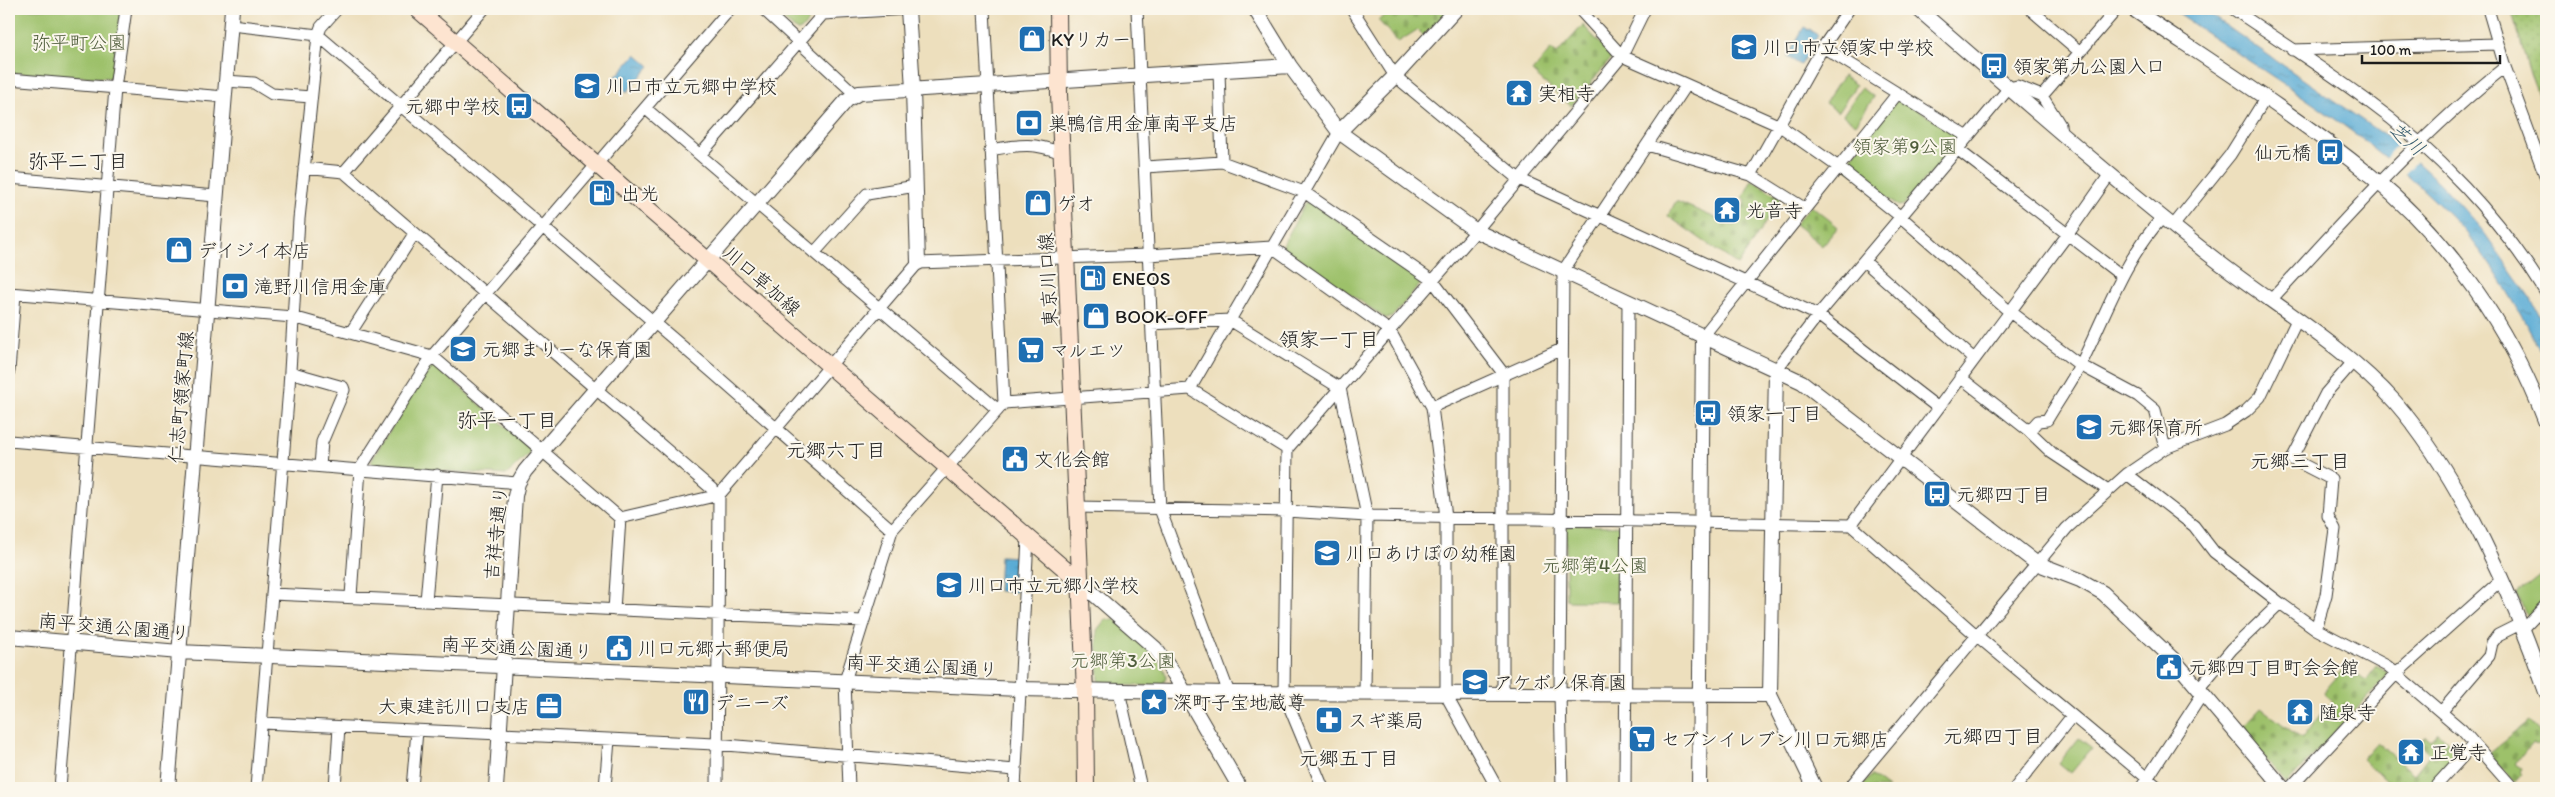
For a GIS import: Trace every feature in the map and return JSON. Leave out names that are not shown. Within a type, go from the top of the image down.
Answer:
[{"type":"main road","name":"川口草加線","points":[[417,9],[1081,583]]},
{"type":"main road","name":"東京川口線","points":[[1058,9],[1058,81],[1081,583],[1086,788]]},
{"type":"street","points":[[60,788],[70,641],[115,88],[126,9]]},
{"type":"street","name":"仁志町領家町線","points":[[168,788],[232,9]]},
{"type":"street","points":[[256,788],[290,372],[304,168],[318,35],[321,27],[337,9]]},
{"type":"street","points":[[344,172],[484,9]]},
{"type":"street","points":[[350,596],[360,469],[432,356],[541,226],[730,9]]},
{"type":"street","points":[[763,9],[855,94],[1290,66]]},
{"type":"street","points":[[620,518],[719,495],[918,262],[913,89],[908,9],[823,14],[700,155]]},
{"type":"street","points":[[984,9],[1001,407]]},
{"type":"street","points":[[1137,9],[1160,509],[1229,694]]},
{"type":"street","points":[[1255,9],[1290,66],[1339,132],[1476,231],[1802,382],[2036,564],[2080,580],[2104,593],[2164,650],[2201,690],[2283,788]]},
{"type":"street","points":[[1352,9],[1395,76],[1519,179],[1818,315],[1937,407]]},
{"type":"street","points":[[1324,788],[1284,694],[1287,449],[1476,231],[1622,56],[1644,9]]},
{"type":"street","points":[[1751,175],[1823,47],[1848,9]]},
{"type":"street","points":[[1918,9],[2167,222],[2353,362],[2381,387],[2415,427],[2464,504],[2501,580],[2546,692]]},
{"type":"street","points":[[2030,9],[2080,52]]},
{"type":"street","points":[[2042,96],[2117,9]]},
{"type":"street","points":[[2132,9],[2382,181],[2429,232],[2487,307],[2520,360],[2546,423]]},
{"type":"street","points":[[2233,9],[2366,99],[2416,144],[2490,216],[2526,261],[2546,293]]},
{"type":"street","points":[[2488,9],[2497,44],[2546,178]]},
{"type":"street","points":[[1190,389],[1339,132],[1395,76],[1454,10]]},
{"type":"street","points":[[1583,10],[1622,56],[1686,86],[1780,126],[1837,166],[1901,217],[2010,312],[2080,365],[2138,396],[2155,410],[2165,448]]},
{"type":"street","points":[[231,25],[318,35],[777,428],[892,530]]},
{"type":"street","points":[[2292,50],[2497,44]]},
{"type":"street","points":[[1823,47],[1968,137]]},
{"type":"street","points":[[2270,300],[2416,144],[2464,99],[2505,67]]},
{"type":"street","points":[[1219,71],[1222,162]]},
{"type":"street","points":[[9,79],[225,97]]},
{"type":"street","points":[[226,81],[254,83],[272,94],[312,97]]},
{"type":"street","points":[[1562,788],[1560,693],[1563,271],[1686,86]]},
{"type":"street","points":[[1815,788],[1770,695],[1776,370],[1818,315],[2009,88],[2017,86],[2042,96],[2060,125],[2061,132]]},
{"type":"street","points":[[1699,788],[1702,336],[1837,166],[1898,93]]},
{"type":"street","name":"吉祥寺通り","points":[[496,788],[518,483],[542,451],[832,116],[855,94]]},
{"type":"street","points":[[2029,431],[2038,421],[2047,420],[2080,365],[2122,276],[2149,232],[2167,222],[2230,155],[2265,99]]},
{"type":"street","points":[[645,108],[879,309],[1001,407]]},
{"type":"street","points":[[990,150],[1026,144],[1062,153]]},
{"type":"street","points":[[1647,145],[1751,175],[1804,208]]},
{"type":"street","points":[[1957,149],[2068,234],[2084,249],[2122,276]]},
{"type":"street","points":[[1145,167],[1222,162],[1304,192],[1433,281],[1503,374],[1503,694]]},
{"type":"street","points":[[304,168],[344,172],[719,495],[718,676],[715,744],[717,788]]},
{"type":"street","points":[[1851,525],[1937,407],[2068,234],[2110,174]]},
{"type":"street","points":[[9,178],[216,196]]},
{"type":"street","points":[[814,253],[867,194],[916,186]]},
{"type":"street","points":[[351,332],[414,234]]},
{"type":"street","points":[[918,262],[996,261],[1272,247],[1390,331],[1432,407],[1446,517],[1446,695],[1497,788]]},
{"type":"street","points":[[1864,261],[1974,359]]},
{"type":"street","points":[[9,372],[12,294],[293,317],[432,356],[620,518]]},
{"type":"street","points":[[1626,788],[1628,301]]},
{"type":"street","points":[[1151,324],[1230,320],[1340,388],[1367,516],[1365,693]]},
{"type":"street","points":[[1849,788],[2067,528],[2108,490],[2165,448],[2224,425],[2256,402],[2265,390],[2297,320]]},
{"type":"street","points":[[1432,407],[1562,349]]},
{"type":"street","points":[[2316,629],[2326,595],[2335,529],[2328,516],[2331,479],[2292,459],[2326,393],[2353,362]]},
{"type":"street","points":[[290,372],[343,386],[344,390],[322,442],[320,466]]},
{"type":"street","points":[[1960,377],[2029,431],[2052,453],[2108,490]]},
{"type":"street","points":[[849,788],[845,681],[892,530],[1001,407],[1073,396],[1190,389],[1287,449]]},
{"type":"street","points":[[9,441],[518,483]]},
{"type":"street","points":[[2128,474],[2189,521],[2214,552],[2280,603],[2316,629],[2387,666],[2442,711],[2513,788]]},
{"type":"street","points":[[426,601],[437,475]]},
{"type":"street","points":[[1077,507],[1286,511],[1367,516],[1851,525],[1976,635],[2159,788]]},
{"type":"street","points":[[614,610],[620,518]]},
{"type":"street","points":[[1015,788],[1028,538]]},
{"type":"street","points":[[2290,788],[2396,674],[2501,580]]},
{"type":"street","points":[[1081,583],[1155,648],[1186,692],[1240,788]]},
{"type":"street","points":[[272,594],[350,596],[863,621]]},
{"type":"street","points":[[2141,788],[2149,778],[2201,690],[2232,650],[2280,603]]},
{"type":"street","points":[[2442,711],[2489,656],[2492,643],[2498,635],[2521,627],[2546,605]]},
{"type":"street","name":"南平交通公園通り","points":[[9,637],[180,652],[1019,690],[1229,694],[1365,693],[1446,695],[1560,693],[1700,696],[1770,695]]},
{"type":"street","points":[[1119,691],[1141,788]]},
{"type":"street","points":[[2015,788],[2072,716]]},
{"type":"street","points":[[262,723],[500,736],[715,744],[1016,770]]},
{"type":"street","points":[[335,788],[339,728]]},
{"type":"street","points":[[412,788],[417,731]]},
{"type":"street","points":[[605,788],[609,740]]},
{"type":"street","points":[[2434,788],[2474,744]]},
{"type":"green space","name":"弥平町公園","points":[[9,9],[122,9],[111,78],[9,73]]},
{"type":"green space","points":[[771,9],[835,9],[818,10],[801,30],[797,31]]},
{"type":"green space","points":[[1390,9],[1446,9],[1445,14],[1423,36],[1417,30],[1398,42],[1378,20],[1392,11]]},
{"type":"green space","points":[[2511,9],[2546,9],[2546,116],[2530,74]]},
{"type":"green space","points":[[1583,25],[1611,55],[1611,59],[1571,106],[1532,72],[1551,49],[1557,54]]},
{"type":"green space","points":[[1843,76],[1856,85],[1838,112],[1825,103]]},
{"type":"green space","points":[[1861,88],[1874,97],[1856,124],[1843,115]]},
{"type":"green space","name":"領家第9公園","points":[[1902,100],[1958,134],[1959,140],[1904,205],[1898,206],[1847,168],[1847,162],[1895,101]]},
{"type":"green space","points":[[1752,180],[1781,198],[1738,265],[1668,216],[1676,201],[1734,226],[1746,200],[1743,197]]},
{"type":"green space","points":[[1311,202],[1422,278],[1422,282],[1392,317],[1385,318],[1282,247],[1305,203]]},
{"type":"green space","points":[[1811,205],[1838,227],[1822,246],[1795,224]]},
{"type":"green space","points":[[436,366],[530,448],[531,452],[506,475],[374,466],[371,461],[429,367]]},
{"type":"green space","name":"元郷第4公園","points":[[1571,525],[1618,526],[1623,532],[1623,599],[1619,602],[1569,601],[1566,598],[1566,529]]},
{"type":"green space","points":[[2546,571],[2546,599],[2530,616],[2527,616],[2517,594]]},
{"type":"green space","name":"元郷第3公園","points":[[1114,619],[1150,651],[1162,666],[1166,678],[1160,686],[1114,685],[1099,682],[1097,630],[1105,620]]},
{"type":"green space","points":[[2376,666],[2387,672],[2388,675],[2287,784],[2241,729],[2261,708],[2302,739],[2332,701],[2323,693],[2345,667],[2367,680]]},
{"type":"green space","points":[[2529,721],[2541,734],[2541,742],[2536,746],[2532,743],[2516,763],[2522,767],[2520,771],[2522,773],[2514,782],[2488,754]]},
{"type":"green space","points":[[2438,733],[2460,753],[2428,788],[2395,788],[2362,759],[2377,742],[2414,774],[2430,754],[2420,744],[2425,736],[2431,741]]},
{"type":"green space","points":[[2079,738],[2092,748],[2071,773],[2059,763]]},
{"type":"green space","points":[[1872,776],[1888,788],[1861,788]]},
{"type":"water","points":[[2171,9],[2202,9],[2398,145],[2443,186],[2483,231],[2531,299],[2546,327],[2546,360],[2505,288],[2482,253],[2469,236],[2424,190],[2390,161],[2319,108]]},
{"type":"water","points":[[1804,27],[1818,35],[1801,65],[1787,57]]},
{"type":"water","points":[[636,54],[650,66],[627,92],[613,80]]},
{"type":"water","points":[[1000,556],[1017,557],[1016,592],[998,591]]},
{"type":"pier","points":[[2399,143],[2418,160],[2403,176],[2385,159]]},
{"type":"place","name":"KYリカー","points":[[1032,39]]},
{"type":"place","name":"川口市立領家中学校","points":[[1744,47]]},
{"type":"place","name":"領家第九公園入口","points":[[1994,66]]},
{"type":"place","name":"川口市立元郷中学校","points":[[587,86]]},
{"type":"place","name":"実相寺","points":[[1519,93]]},
{"type":"place","name":"元郷中学校","points":[[519,106]]},
{"type":"place","name":"巣鴨信用金庫南平支店","points":[[1029,123]]},
{"type":"place","name":"仙元橋","points":[[2330,152]]},
{"type":"place","name":"出光","points":[[602,193]]},
{"type":"place","name":"ゲオ","points":[[1038,203]]},
{"type":"place","name":"光音寺","points":[[1727,210]]},
{"type":"place","name":"デイジイ本店","points":[[179,250]]},
{"type":"place","name":"ENEOS","points":[[1093,278]]},
{"type":"place","name":"滝野川信用金庫","points":[[235,286]]},
{"type":"place","name":"BOOK-OFF","points":[[1096,316]]},
{"type":"place","name":"元郷まりーな保育園","points":[[463,349]]},
{"type":"place","name":"マルエツ","points":[[1031,350]]},
{"type":"place","name":"領家一丁目","points":[[1708,413]]},
{"type":"place","name":"元郷保育所","points":[[2089,427]]},
{"type":"place","name":"文化会館","points":[[1015,459]]},
{"type":"place","name":"元郷四丁目","points":[[1937,494]]},
{"type":"place","name":"川口あけぼの幼稚園","points":[[1327,553]]},
{"type":"place","name":"川口市立元郷小学校","points":[[949,585]]},
{"type":"place","name":"川口元郷六郵便局","points":[[619,648]]},
{"type":"place","name":"元郷四丁目町会会館","points":[[2169,667]]},
{"type":"place","name":"アケボノ保育園","points":[[1475,682]]},
{"type":"place","name":"デニーズ","points":[[696,702]]},
{"type":"place","name":"深町子宝地蔵尊","points":[[1154,702]]},
{"type":"place","name":"大東建託川口支店","points":[[549,706]]},
{"type":"place","name":"随泉寺","points":[[2300,712]]},
{"type":"place","name":"スギ薬局","points":[[1329,720]]},
{"type":"place","name":"セブンイレブン川口元郷店","points":[[1642,739]]},
{"type":"place","name":"正覚寺","points":[[2411,752]]},
{"type":"district","name":"弥平二丁目","points":[[78,161]]},
{"type":"district","name":"領家一丁目","points":[[1329,339]]},
{"type":"district","name":"弥平一丁目","points":[[507,420]]},
{"type":"district","name":"元郷六丁目","points":[[836,450]]},
{"type":"district","name":"元郷三丁目","points":[[2300,461]]},
{"type":"district","name":"元郷四丁目","points":[[1993,736]]},
{"type":"district","name":"元郷五丁目","points":[[1349,758]]},
{"type":"water label","name":"芝川","points":[[2407,139]]}]
